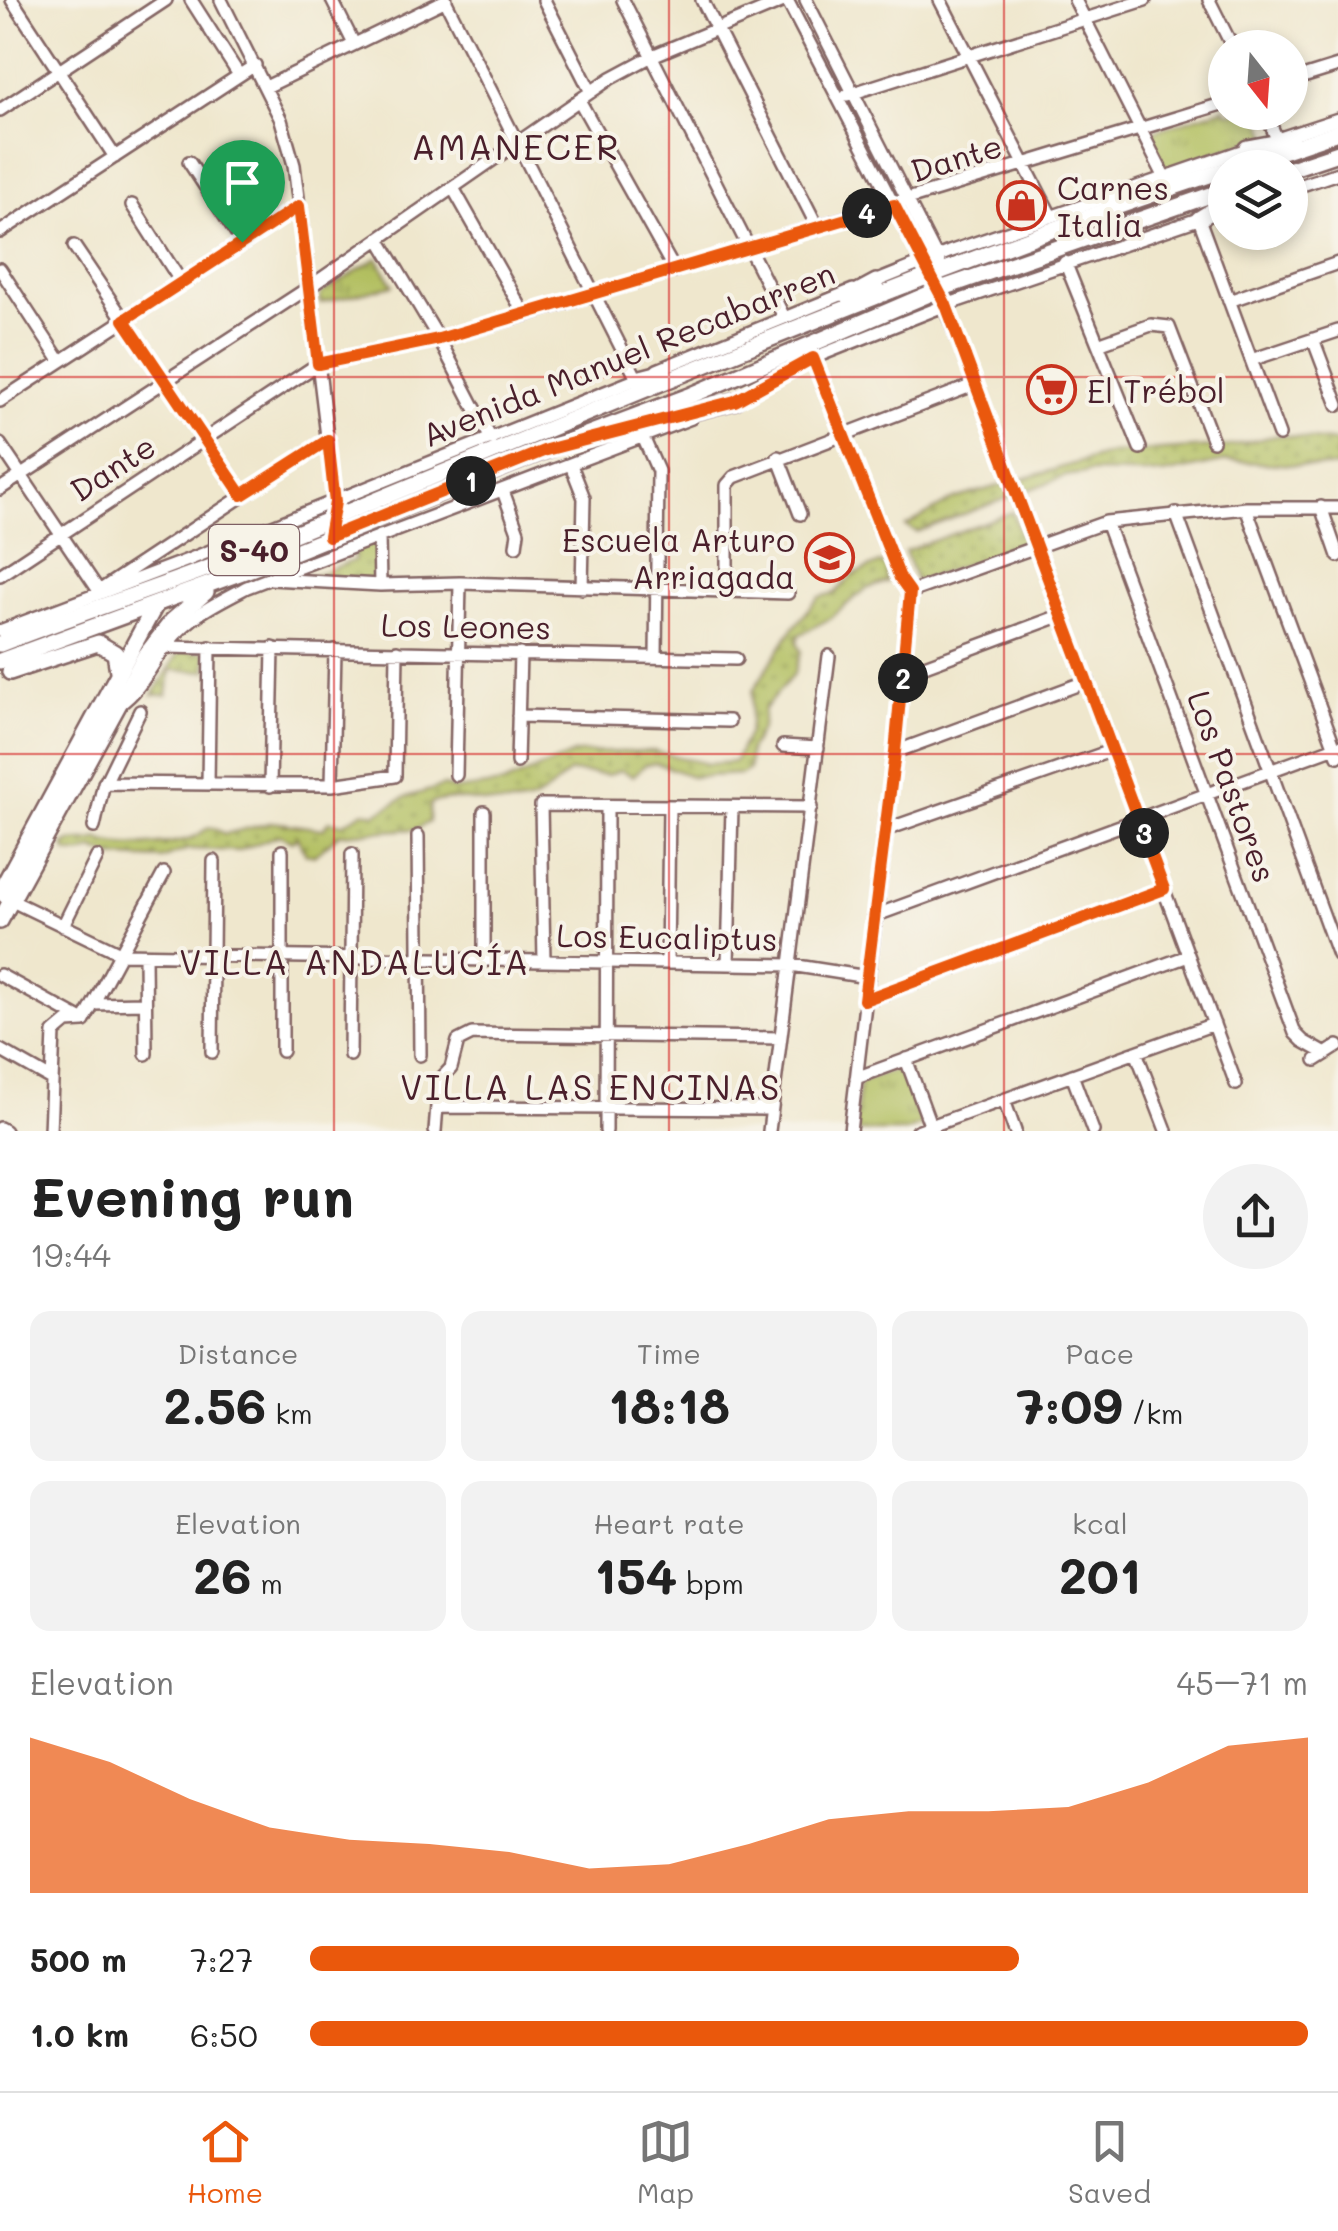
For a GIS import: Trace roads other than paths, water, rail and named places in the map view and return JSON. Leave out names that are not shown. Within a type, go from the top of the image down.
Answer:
[{"type":"main road","points":[[1247,148],[1338,131]]},
{"type":"main road","name":"Avenida Manuel Recabarren","points":[[1283,150],[1338,131]]},
{"type":"main road","points":[[1308,163],[1338,152]]},
{"type":"main road","name":"Avenida Manuel Recabarren","points":[[0,644],[171,581],[335,509],[716,358],[787,323],[933,265],[1208,176]]},
{"type":"main road","name":"Avenida Manuel Recabarren","points":[[3,670],[66,635],[262,573],[329,537],[546,450],[942,294],[1208,196]]},
{"type":"main road","points":[[1198,219],[1208,215]]},
{"type":"main road","points":[[787,323],[876,282]]},
{"type":"main road","points":[[637,379],[716,358]]},
{"type":"main road","points":[[546,450],[735,401]]},
{"type":"main road","points":[[0,921],[4,896],[118,671],[156,604],[188,560]]},
{"type":"main road","points":[[4,896],[145,656],[204,593],[262,573]]},
{"type":"main road","points":[[0,632],[54,623]]},
{"type":"main road","points":[[3,670],[98,643],[116,653],[118,671]]},
{"type":"street","points":[[12,0],[115,157]]},
{"type":"street","points":[[0,110],[166,0]]},
{"type":"street","points":[[191,0],[239,75]]},
{"type":"street","points":[[221,0],[287,136],[328,440],[335,509],[329,537]]},
{"type":"street","points":[[332,0],[354,44]]},
{"type":"street","points":[[266,87],[446,0],[637,379]]},
{"type":"street","points":[[544,0],[591,92]]},
{"type":"street","points":[[624,0],[787,323]]},
{"type":"street","points":[[702,0],[816,226]]},
{"type":"street","points":[[0,488],[308,288],[591,92],[652,56],[786,0],[933,265],[1236,1084]]},
{"type":"street","points":[[806,0],[853,93],[900,203]]},
{"type":"street","points":[[940,0],[1051,216]]},
{"type":"street","points":[[1075,0],[1164,176]]},
{"type":"street","points":[[838,98],[1145,0]]},
{"type":"street","points":[[1209,0],[1224,30]]},
{"type":"street","points":[[0,232],[255,65]]},
{"type":"street","points":[[1308,75],[1338,66]]},
{"type":"street","points":[[579,100],[675,272]]},
{"type":"street","name":"Dante","points":[[0,576],[318,364],[439,339],[593,296],[1208,108]]},
{"type":"street","name":"Avenida Manuel Recabarren","points":[[876,282],[933,265],[1051,216],[1164,176],[1338,120]]},
{"type":"street","points":[[1273,130],[1277,139]]},
{"type":"street","points":[[189,162],[242,242]]},
{"type":"street","points":[[1308,183],[1338,173]]},
{"type":"street","points":[[453,188],[525,315]]},
{"type":"street","points":[[132,205],[181,282]]},
{"type":"street","points":[[0,400],[299,206]]},
{"type":"street","points":[[1198,219],[1279,435]]},
{"type":"street","name":"Avenida Manuel Recabarren","points":[[262,573],[503,491],[735,401],[942,294],[1066,262],[1198,219]]},
{"type":"street","points":[[379,239],[439,339],[492,439]]},
{"type":"street","points":[[74,246],[242,495]]},
{"type":"street","points":[[1066,262],[1140,448]]},
{"type":"street","points":[[1229,301],[1338,262]]},
{"type":"street","points":[[0,269],[60,361]]},
{"type":"street","name":"Avenida Manuel Recabarren","points":[[0,632],[99,591],[335,509],[637,379],[787,323]]},
{"type":"street","points":[[1098,344],[1151,325],[1169,327],[1213,440]]},
{"type":"street","points":[[1251,360],[1338,331]]},
{"type":"street","points":[[1313,339],[1338,405]]},
{"type":"street","points":[[813,358],[900,578],[910,592],[850,1131]]},
{"type":"street","points":[[727,591],[727,485],[734,476],[976,384]]},
{"type":"street","points":[[643,437],[658,471],[656,657]]},
{"type":"street","points":[[0,444],[99,591],[328,440]]},
{"type":"street","points":[[778,458],[800,514]]},
{"type":"street","points":[[571,465],[584,498],[582,588]]},
{"type":"street","points":[[503,491],[518,532],[516,546]]},
{"type":"street","points":[[910,592],[1106,522],[1246,508],[1338,508]]},
{"type":"street","points":[[874,916],[1337,750],[1246,508]]},
{"type":"street","points":[[1320,508],[1338,556]]},
{"type":"street","points":[[1176,514],[1338,955]]},
{"type":"street","name":"Los Pastores","points":[[1106,522],[1295,1033],[1321,1057],[1338,1046]]},
{"type":"street","points":[[379,536],[380,585]]},
{"type":"street","points":[[262,573],[380,585],[460,583],[788,593]]},
{"type":"street","points":[[456,774],[460,583]]},
{"type":"street","points":[[903,674],[1062,614]]},
{"type":"street","points":[[119,704],[133,695],[175,626],[195,646]]},
{"type":"street","name":"Los Leones","points":[[165,647],[736,659]]},
{"type":"street","points":[[208,784],[210,647]]},
{"type":"street","points":[[270,786],[274,648]]},
{"type":"street","points":[[332,786],[336,650]]},
{"type":"street","points":[[104,783],[332,786],[395,776],[397,651]]},
{"type":"street","points":[[517,762],[520,654]]},
{"type":"street","points":[[768,1131],[829,656]]},
{"type":"street","points":[[895,752],[1088,681]]},
{"type":"street","points":[[94,827],[104,783],[140,711]]},
{"type":"street","points":[[518,716],[730,721]]},
{"type":"street","points":[[783,746],[818,748]]},
{"type":"street","points":[[885,830],[1113,750]]},
{"type":"street","points":[[544,961],[541,805],[811,807]]},
{"type":"street","points":[[606,806],[606,1131]]},
{"type":"street","points":[[667,963],[669,806]]},
{"type":"street","points":[[728,964],[732,807]]},
{"type":"street","points":[[484,812],[484,961]]},
{"type":"street","points":[[418,836],[420,1055]]},
{"type":"street","points":[[282,852],[282,1050]]},
{"type":"street","points":[[350,1056],[352,854]]},
{"type":"street","points":[[63,926],[97,857]]},
{"type":"street","points":[[212,1052],[214,861]]},
{"type":"street","points":[[84,1021],[164,873]]},
{"type":"street","points":[[864,1000],[1164,889]]},
{"type":"street","name":"Los Eucaliptus","points":[[4,896],[122,954],[728,964],[791,966],[867,977]]},
{"type":"street","points":[[145,955],[146,1054]]},
{"type":"street","points":[[856,1078],[1188,956]]},
{"type":"street","points":[[0,975],[84,1021]]},
{"type":"street","points":[[94,1004],[145,1004]]},
{"type":"street","points":[[50,1131],[54,1033],[68,1022],[84,1021]]},
{"type":"street","points":[[917,1131],[1214,1024]]},
{"type":"street","points":[[435,1131],[438,1081],[451,1068],[455,1046],[462,1037],[780,1038]]},
{"type":"street","points":[[0,1050],[51,1080]]},
{"type":"street","points":[[1136,1052],[1166,1130]]},
{"type":"street","points":[[906,1059],[932,1128]]},
{"type":"street","points":[[1072,1076],[1093,1131]]},
{"type":"street","points":[[1004,1100],[1015,1131]]},
{"type":"street","points":[[436,1107],[771,1109]]},
{"type":"place","name":"Carnes Italia","points":[[1022,205]]},
{"type":"place","name":"El Trébol","points":[[1052,390]]},
{"type":"place","name":"Escuela Arturo Arriagada","points":[[830,557]]},
{"type":"district","name":"AMANECER","points":[[516,146]]},
{"type":"district","name":"VILLA ANDALUCÍA","points":[[355,961]]},
{"type":"district","name":"VILLA LAS ENCINAS","points":[[591,1086]]}]
